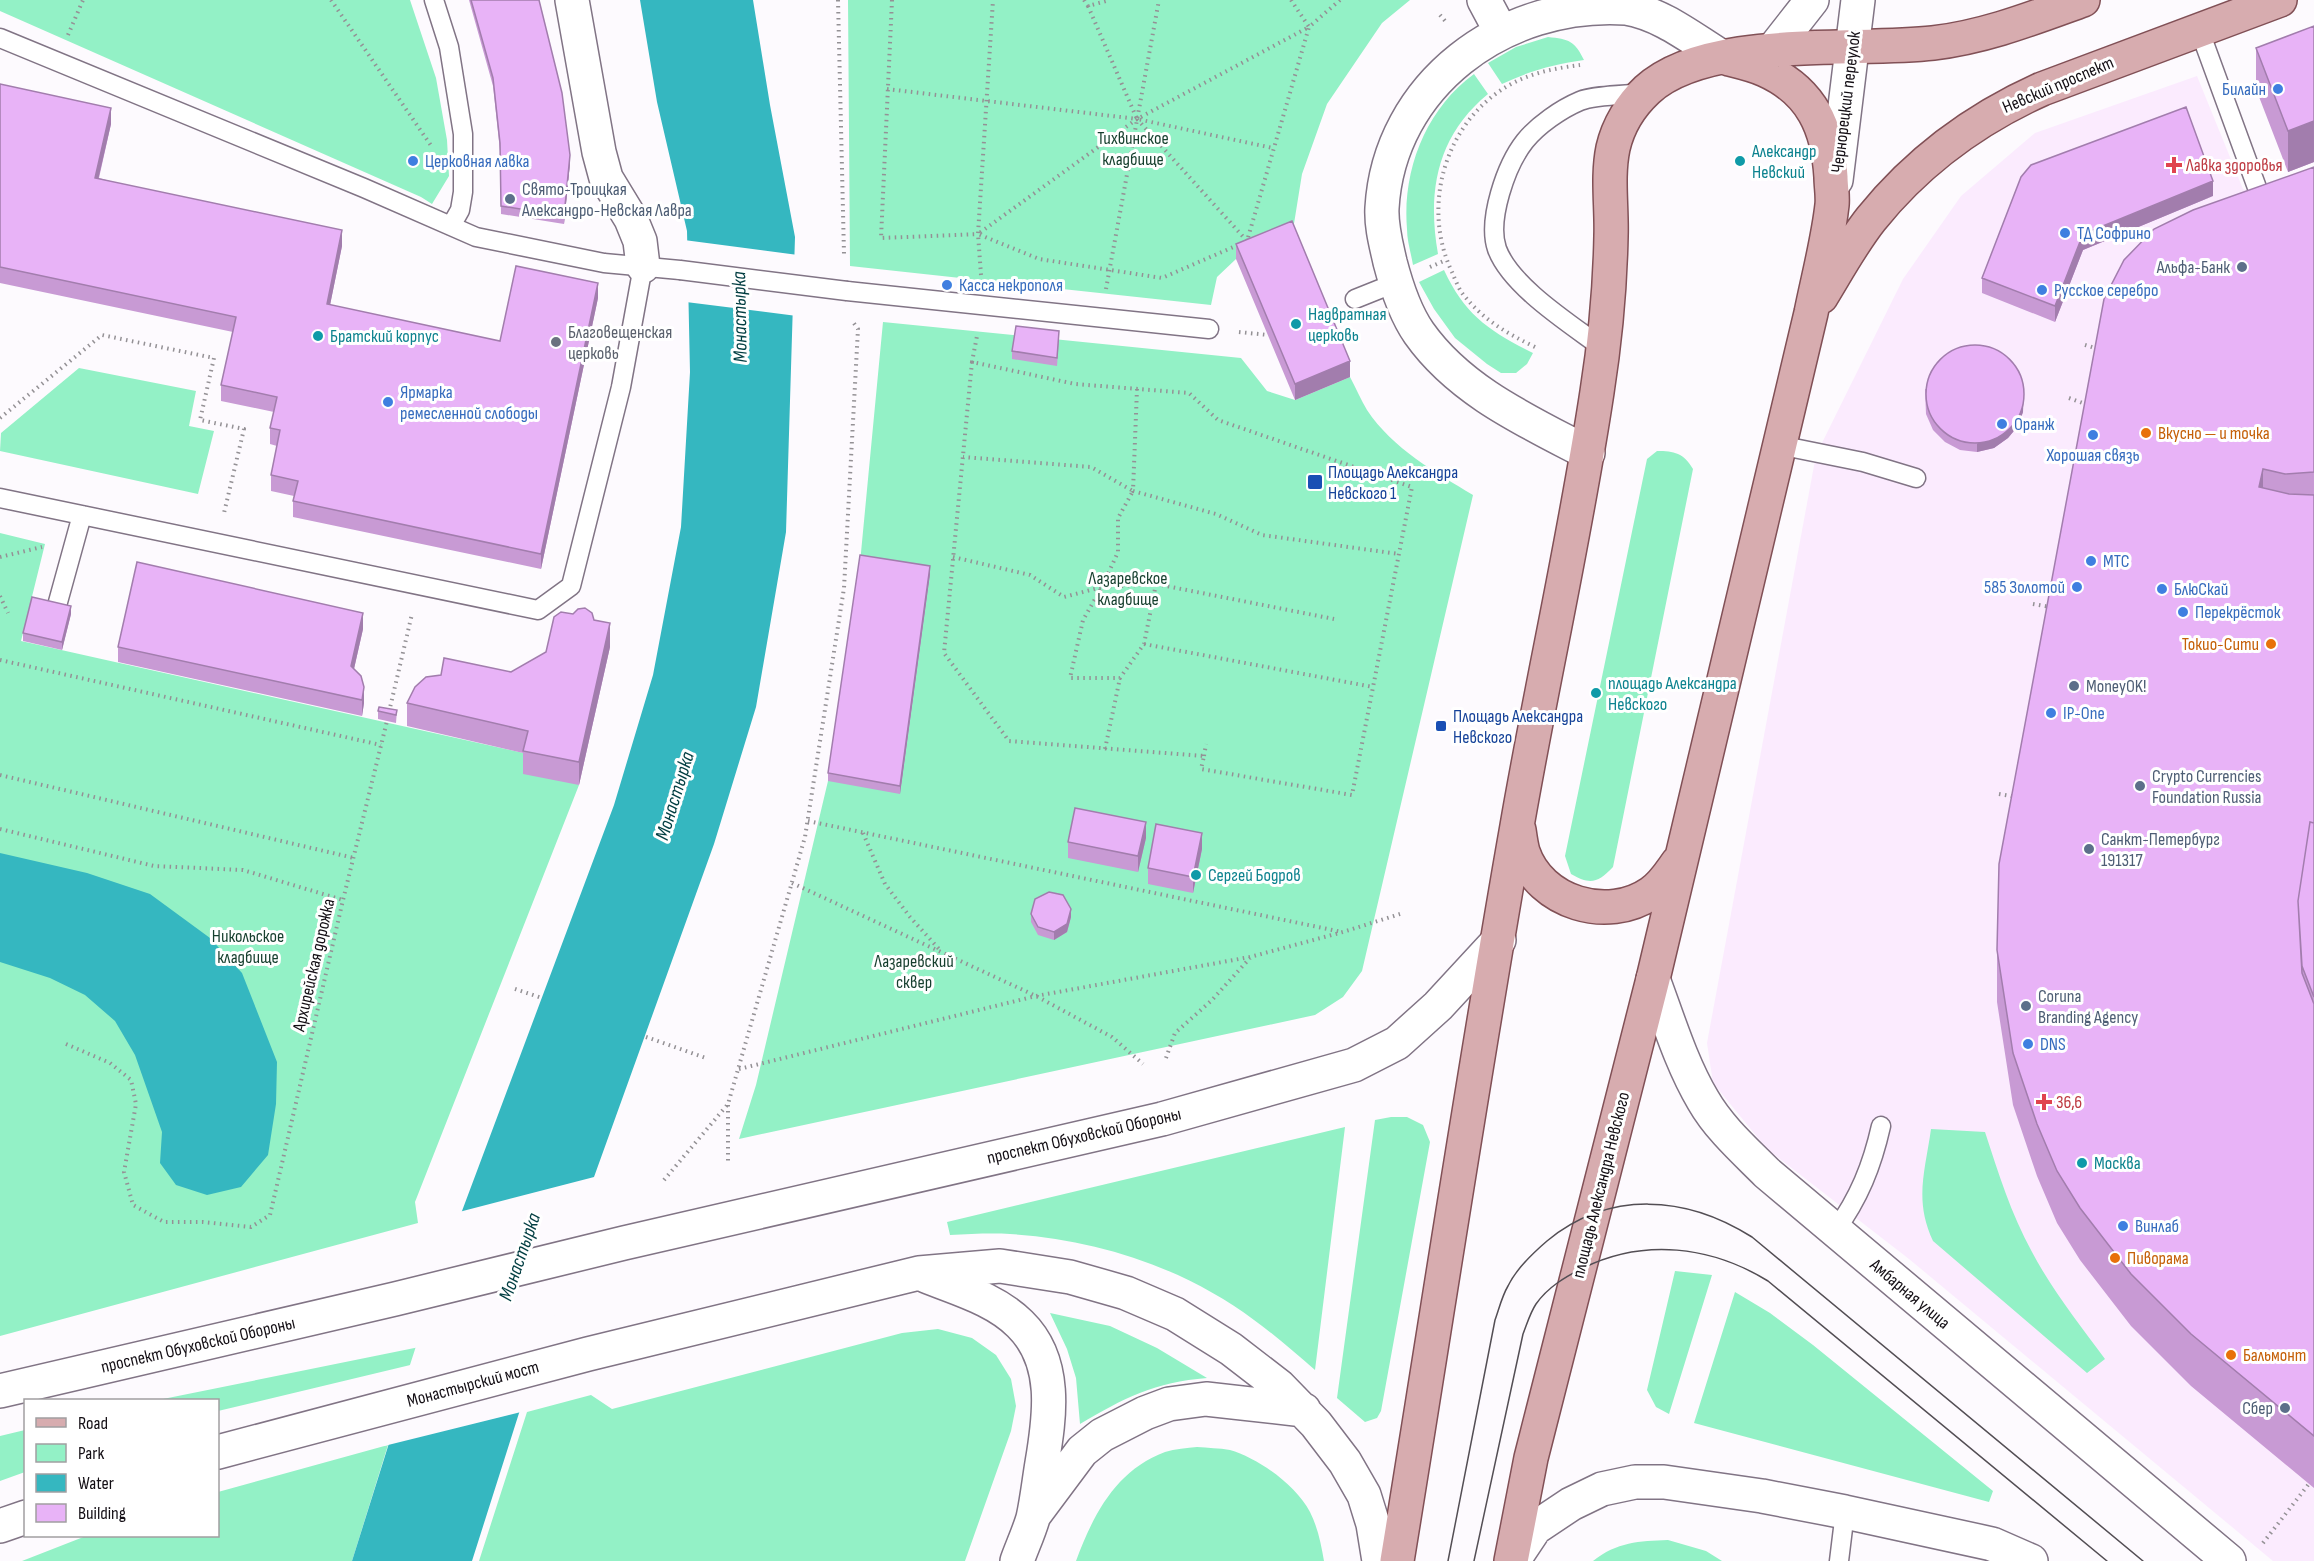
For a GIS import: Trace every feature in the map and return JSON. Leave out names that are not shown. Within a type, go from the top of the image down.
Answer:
[{"type":"main road","points":[[572,0],[599,152],[606,178],[631,219],[640,241],[642,266]]},
{"type":"main road","points":[[1772,51],[1812,0]]},
{"type":"main road","name":"Чернорецкий переулок","points":[[1833,203],[1858,0]]},
{"type":"main road","points":[[1397,1561],[1518,822],[1588,453],[1604,349],[1610,268],[1613,149],[1625,119],[1644,93],[1660,79],[1680,69],[1722,57],[1772,51],[1931,43],[1970,37],[2008,27],[2083,0]]},
{"type":"main road","name":"Невский проспект","points":[[1810,314],[1870,221],[1901,185],[1936,153],[1974,125],[2014,101],[2042,89],[2280,0]]},
{"type":"main road","name":"площадь Александра Невского","points":[[1512,1561],[1531,1458],[1653,979],[1810,314],[1833,203],[1829,150],[1823,129],[1813,110],[1799,93],[1764,69],[1722,57],[1664,20],[1626,8],[1584,6],[1542,12],[1491,14],[1465,48],[1426,90],[1408,118],[1395,146],[1387,174],[1382,209],[1384,237],[1395,283],[1418,331],[1453,371],[1470,385],[1518,416],[1588,453]]},
{"type":"main road","points":[[1518,822],[1523,852],[1531,868],[1554,892],[1585,905],[1619,906],[1635,902],[1650,894],[1663,883],[1682,855]]},
{"type":"main road","name":"проспект Обуховской Обороны","points":[[0,1391],[624,1243],[1162,1119],[1354,1065],[1397,1043],[1438,1006],[1499,940]]},
{"type":"main road","name":"Амбарная улица","points":[[1653,979],[1703,1100],[1729,1136],[1767,1173],[1835,1231],[2229,1561]]},
{"type":"main road","points":[[919,1273],[1000,1266],[1070,1277],[1126,1293],[1175,1314],[1231,1349],[1279,1386],[1304,1410],[1345,1462],[1364,1495],[1373,1524],[1379,1561]]},
{"type":"main road","points":[[919,1273],[982,1298],[1002,1310],[1019,1323],[1031,1337],[1045,1367],[1049,1404],[1033,1518],[1017,1561]]},
{"type":"main road","name":"Монастырский мост","points":[[219,1452],[358,1413],[588,1354],[919,1273]]},
{"type":"main road","points":[[1033,1518],[1082,1451],[1102,1436],[1145,1413],[1169,1404],[1206,1399],[1304,1410]]},
{"type":"main road","points":[[1512,1561],[1534,1527],[1571,1504],[1602,1489],[1635,1482],[1664,1482],[1762,1496],[1845,1512],[1992,1544],[2031,1561]]},
{"type":"main road","points":[[0,1526],[24,1517]]},
{"type":"lane","points":[[434,0],[449,47],[463,134],[463,192],[460,210],[451,226]]},
{"type":"lane","points":[[2199,30],[2263,204],[2314,186]]},
{"type":"lane","points":[[0,38],[476,237],[604,263],[1209,329]]},
{"type":"lane","points":[[1604,349],[1546,306],[1515,278],[1497,249],[1495,216],[1505,176],[1525,141],[1554,115],[1582,100],[1644,93]]},
{"type":"lane","points":[[0,498],[418,587],[538,610],[571,586],[621,387],[642,266]]},
{"type":"lane","points":[[1355,299],[1395,283]]},
{"type":"lane","points":[[1779,445],[1863,462],[1916,478]]},
{"type":"lane","points":[[58,602],[82,515]]},
{"type":"lane","points":[[1835,1231],[1852,1208],[1865,1183],[1875,1156],[1881,1126]]},
{"type":"lane","points":[[1839,1561],[1845,1512]]},
{"type":"path","points":[[58,61],[83,0]]},
{"type":"path","points":[[331,0],[463,192]]},
{"type":"path","points":[[838,0],[844,254]]},
{"type":"path","points":[[892,0],[881,238],[978,234],[1039,259],[1162,278],[1247,241]]},
{"type":"path","points":[[981,279],[978,234],[993,0]]},
{"type":"path","points":[[1084,0],[1137,119],[1247,241]]},
{"type":"path","points":[[1088,6],[1110,0]]},
{"type":"path","points":[[1105,293],[1159,0]]},
{"type":"path","points":[[1247,241],[1308,27],[1291,0]]},
{"type":"path","points":[[978,234],[1137,119],[1308,27],[1340,0]]},
{"type":"path","points":[[887,89],[1137,119],[1273,148]]},
{"type":"path","points":[[728,1164],[728,1104],[808,822],[844,588],[858,329],[851,311],[850,291]]},
{"type":"path","points":[[978,330],[972,362],[944,653],[1009,741],[1203,756]]},
{"type":"path","points":[[0,418],[102,335],[214,358],[200,420],[244,429],[217,544]]},
{"type":"path","points":[[2085,345],[2104,351]]},
{"type":"path","points":[[972,362],[1075,384],[1189,393],[1218,420],[1412,487],[1352,795],[1201,768],[1206,744]]},
{"type":"path","points":[[1120,678],[1070,678],[1083,620],[1118,552],[1118,518],[1133,491],[1137,389]]},
{"type":"path","points":[[2069,398],[2094,407]]},
{"type":"path","points":[[963,457],[1091,467],[1133,491],[1216,514],[1262,535],[1399,554]]},
{"type":"path","points":[[953,557],[1030,574],[1064,597],[1102,587],[1156,584],[1334,619]]},
{"type":"path","points":[[1105,749],[1120,678],[1144,644],[1156,584]]},
{"type":"path","name":"Архирейская дорожка","points":[[66,1044],[110,1063],[131,1080],[135,1104],[124,1172],[132,1205],[164,1222],[203,1222],[251,1227],[270,1215],[418,587]]},
{"type":"path","points":[[0,596],[8,613]]},
{"type":"path","points":[[2033,604],[2056,608]]},
{"type":"path","points":[[1144,644],[1373,687]]},
{"type":"path","points":[[0,660],[381,745]]},
{"type":"path","points":[[0,775],[354,858]]},
{"type":"path","points":[[1999,794],[2021,798]]},
{"type":"path","points":[[808,822],[1343,932]]},
{"type":"path","points":[[0,829],[154,866],[243,870],[343,900]]},
{"type":"path","points":[[862,832],[885,884],[910,917],[941,951]]},
{"type":"path","points":[[792,883],[1036,996],[1112,1037],[1143,1064]]},
{"type":"path","points":[[738,1070],[1036,996],[1250,957],[1400,914]]},
{"type":"path","points":[[1166,1058],[1174,1033],[1212,1000],[1250,957]]},
{"type":"path","points":[[515,989],[542,998]]},
{"type":"path","points":[[646,1037],[706,1058]]},
{"type":"path","points":[[664,1180],[728,1104]]},
{"type":"path","points":[[2276,1527],[2308,1485]]},
{"type":"shaded area","points":[[2197,76],[2243,189],[2314,207],[2314,1561],[2273,1561],[1909,1259],[1767,1149],[1713,1083],[1707,1043],[1816,455],[1903,279],[1961,196],[2035,133]]},
{"type":"green space","points":[[0,0],[410,0],[436,78],[447,140],[449,176],[432,204],[421,197],[0,11]]},
{"type":"green space","name":"Тихвинское кладбище","points":[[848,0],[1410,0],[1382,23],[1327,104],[1302,174],[1292,236],[1236,259],[1217,277],[1211,305],[850,266]]},
{"type":"green space","points":[[1548,37],[1570,42],[1578,49],[1584,60],[1542,69],[1502,84],[1488,63],[1516,47]]},
{"type":"green space","points":[[1474,74],[1488,94],[1457,128],[1440,166],[1434,208],[1438,254],[1413,265],[1406,207],[1413,163],[1430,123],[1457,88]]},
{"type":"green space","points":[[1444,270],[1461,299],[1480,320],[1503,337],[1533,353],[1527,364],[1516,373],[1501,373],[1487,364],[1455,338],[1434,309],[1419,282]]},
{"type":"green space","name":"Лазаревское кладбище","points":[[883,322],[1241,358],[1267,391],[1295,400],[1350,377],[1367,410],[1389,436],[1444,478],[1473,495],[1362,971],[1343,997],[1315,1015],[739,1139],[756,1085],[828,781],[860,563]]},
{"type":"green space","points":[[79,368],[196,391],[189,426],[214,431],[198,494],[0,451],[1,433]]},
{"type":"green space","points":[[1657,451],[1682,456],[1693,469],[1613,867],[1598,879],[1589,881],[1571,874],[1565,856],[1647,459]]},
{"type":"green space","name":"Никольское кладбище","points":[[0,533],[45,544],[21,641],[528,754],[579,785],[415,1202],[418,1223],[0,1336]]},
{"type":"green space","points":[[1407,1117],[1423,1125],[1430,1142],[1381,1411],[1377,1418],[1365,1422],[1337,1398],[1375,1120]]},
{"type":"green space","points":[[1345,1127],[1315,1370],[1270,1332],[1227,1302],[1199,1285],[1138,1259],[1075,1242],[1042,1237],[1003,1234],[950,1235],[947,1222]]},
{"type":"green space","points":[[1931,1129],[1985,1132],[2011,1208],[2024,1238],[2057,1294],[2105,1359],[2087,1373],[1933,1241],[1927,1226],[1922,1199]]},
{"type":"green space","points":[[1675,1271],[1712,1275],[1669,1414],[1656,1407],[1647,1390]]},
{"type":"green space","points":[[1735,1292],[1770,1313],[1813,1345],[1993,1491],[1989,1502],[1694,1423]]},
{"type":"green space","points":[[1050,1313],[1110,1326],[1157,1348],[1207,1378],[1156,1387],[1111,1406],[1080,1424],[1076,1378],[1067,1349]]},
{"type":"green space","points":[[938,1329],[972,1338],[996,1355],[1011,1379],[1016,1406],[1011,1431],[965,1561],[479,1561],[527,1412],[591,1395],[612,1409],[902,1333]]},
{"type":"green space","points":[[449,1341],[452,1355],[219,1411],[219,1399],[163,1399]]},
{"type":"green space","points":[[24,1430],[24,1472],[0,1481],[0,1436]]},
{"type":"green space","points":[[388,1445],[352,1561],[22,1561],[83,1537],[219,1537],[219,1492]]},
{"type":"green space","points":[[1197,1447],[1226,1449],[1241,1454],[1264,1466],[1286,1483],[1296,1492],[1310,1512],[1324,1561],[1076,1561],[1090,1527],[1120,1482],[1148,1460],[1165,1452]]},
{"type":"green space","points":[[1668,1540],[1706,1551],[1722,1561],[1593,1561],[1620,1546]]},
{"type":"water","name":"Монастырка","points":[[640,0],[753,0],[795,237],[786,532],[756,707],[714,844],[594,1177],[472,1561],[352,1561],[462,1211],[614,805],[653,675],[681,527],[690,372],[687,231],[657,102]]},
{"type":"water","points":[[0,853],[87,873],[150,894],[210,938],[242,973],[277,1062],[276,1104],[268,1155],[241,1187],[207,1195],[176,1185],[160,1163],[162,1132],[135,1055],[115,1021],[85,995],[50,978],[0,962]]},
{"type":"pier","points":[[684,240],[798,255],[797,316],[686,302]]},
{"type":"pier","points":[[598,1176],[525,1411],[384,1446],[459,1212]]},
{"type":"building","points":[[471,0],[539,0],[562,93],[570,155],[564,216],[501,206],[500,143],[493,78]]},
{"type":"building","points":[[2314,26],[2314,121],[2288,131],[2256,48]]},
{"type":"building","name":"Братский корпус","points":[[0,84],[111,108],[95,178],[342,230],[327,304],[500,341],[516,266],[598,283],[541,554],[293,501],[298,481],[271,475],[280,430],[270,428],[277,397],[221,385],[236,317],[0,267]]},
{"type":"building","name":"ТД Софрино","points":[[2186,107],[2213,181],[2083,234],[2055,306],[1982,278],[2021,177],[2031,165]]},
{"type":"building","points":[[2314,167],[2314,472],[2285,474],[2263,469],[2259,487],[2289,494],[2314,495],[2314,823],[2310,822],[2298,901],[2302,973],[2314,1004],[2314,1436],[2191,1334],[2131,1274],[2080,1208],[2057,1171],[2037,1124],[2013,1053],[1997,950],[1999,864],[2104,299],[2124,260],[2154,229],[2193,210]]},
{"type":"building","name":"Надвратная церковь","points":[[1292,221],[1350,361],[1295,384],[1236,244]]},
{"type":"building","points":[[1016,326],[1059,331],[1057,358],[1012,351]]},
{"type":"building","points":[[1975,345],[1994,349],[2010,359],[2020,375],[2024,394],[2020,413],[2010,429],[1994,439],[1975,443],[1956,439],[1940,429],[1930,413],[1926,394],[1930,375],[1940,359],[1956,349]]},
{"type":"building","points":[[860,555],[930,566],[900,786],[828,773]]},
{"type":"building","points":[[137,562],[363,613],[351,666],[361,676],[364,687],[362,700],[118,647]]},
{"type":"building","points":[[32,597],[71,606],[62,642],[23,633]]},
{"type":"building","points":[[585,608],[592,613],[594,620],[610,623],[579,762],[523,751],[528,731],[407,703],[415,687],[426,677],[441,675],[444,658],[511,672],[546,652],[554,617],[561,612],[573,614],[578,609]]},
{"type":"building","points":[[379,707],[397,710],[396,715],[378,711]]},
{"type":"building","points":[[1075,808],[1146,822],[1138,856],[1068,842]]},
{"type":"building","points":[[2310,822],[2314,823],[2314,997],[2302,966],[2298,901]]},
{"type":"building","points":[[1156,824],[1202,833],[1193,877],[1148,868]]},
{"type":"building","points":[[1049,892],[1063,895],[1071,909],[1067,924],[1054,932],[1038,927],[1031,914],[1035,899]]},
{"type":"tram line","points":[[1448,1561],[1495,1320],[1511,1280],[1536,1251],[1571,1224],[1596,1213],[1622,1206],[1648,1204],[1674,1206],[1701,1213],[1727,1223],[1752,1237],[2143,1561]]},
{"type":"tram line","points":[[1474,1561],[1523,1334],[1534,1307],[1551,1288],[1583,1268],[1630,1252],[1653,1250],[1677,1250],[1724,1260],[1768,1281],[2107,1561]]},
{"type":"place","name":"Билайн","points":[[2278,89]]},
{"type":"place","name":"Церковная лавка","points":[[413,161]]},
{"type":"place","name":"Александр Невский","points":[[1740,161]]},
{"type":"place","name":"Лавка здоровья","points":[[2174,165]]},
{"type":"place","name":"Свято-Троицкая Александро-Невская Лавра","points":[[510,199]]},
{"type":"place","name":"ТД Софрино","points":[[2065,233]]},
{"type":"place","name":"Альфа-Банк","points":[[2242,267]]},
{"type":"place","name":"Касса некрополя","points":[[947,285]]},
{"type":"place","name":"Русское серебро","points":[[2042,290]]},
{"type":"place","name":"Надвратная церковь","points":[[1296,324]]},
{"type":"place","name":"Братский корпус","points":[[318,336]]},
{"type":"place","name":"Благовещенская церковь","points":[[556,342]]},
{"type":"place","name":"Ярмарка ремесленной слободы","points":[[388,402]]},
{"type":"place","name":"Оранж","points":[[2002,424]]},
{"type":"place","name":"Вкусно — и точка","points":[[2146,433]]},
{"type":"place","name":"Хорошая связь","points":[[2093,435]]},
{"type":"place","name":"Площадь Александра Невского 1","points":[[1315,482]]},
{"type":"place","name":"МТС","points":[[2091,561]]},
{"type":"place","name":"585 Золотой","points":[[2077,587]]},
{"type":"place","name":"БлюСкай","points":[[2162,589]]},
{"type":"place","name":"Перекрёсток","points":[[2183,612]]},
{"type":"place","name":"Токио-Сити","points":[[2271,644]]},
{"type":"place","name":"MoneyOK!","points":[[2074,686]]},
{"type":"place","name":"площадь Александра Невского","points":[[1596,693]]},
{"type":"place","name":"IP-One","points":[[2051,713]]},
{"type":"place","name":"Площадь Александра Невского","points":[[1441,726]]},
{"type":"place","name":"Crypto Currencies Foundation Russia","points":[[2140,786]]},
{"type":"place","name":"Санкт-Петербург 191317","points":[[2089,849]]},
{"type":"place","name":"Сергей Бодров","points":[[1196,875]]},
{"type":"place","name":"Coruna Branding Agency","points":[[2026,1006]]},
{"type":"place","name":"DNS","points":[[2028,1044]]},
{"type":"place","name":"36,6","points":[[2044,1102]]},
{"type":"place","name":"Москва","points":[[2082,1163]]},
{"type":"place","name":"Винлаб","points":[[2123,1226]]},
{"type":"place","name":"Пиворама","points":[[2115,1258]]},
{"type":"place","name":"Бальмонт","points":[[2231,1355]]},
{"type":"place","name":"Сбер","points":[[2285,1408]]},
{"type":"park label","name":"Лазаревский сквер","points":[[914,971]]}]
